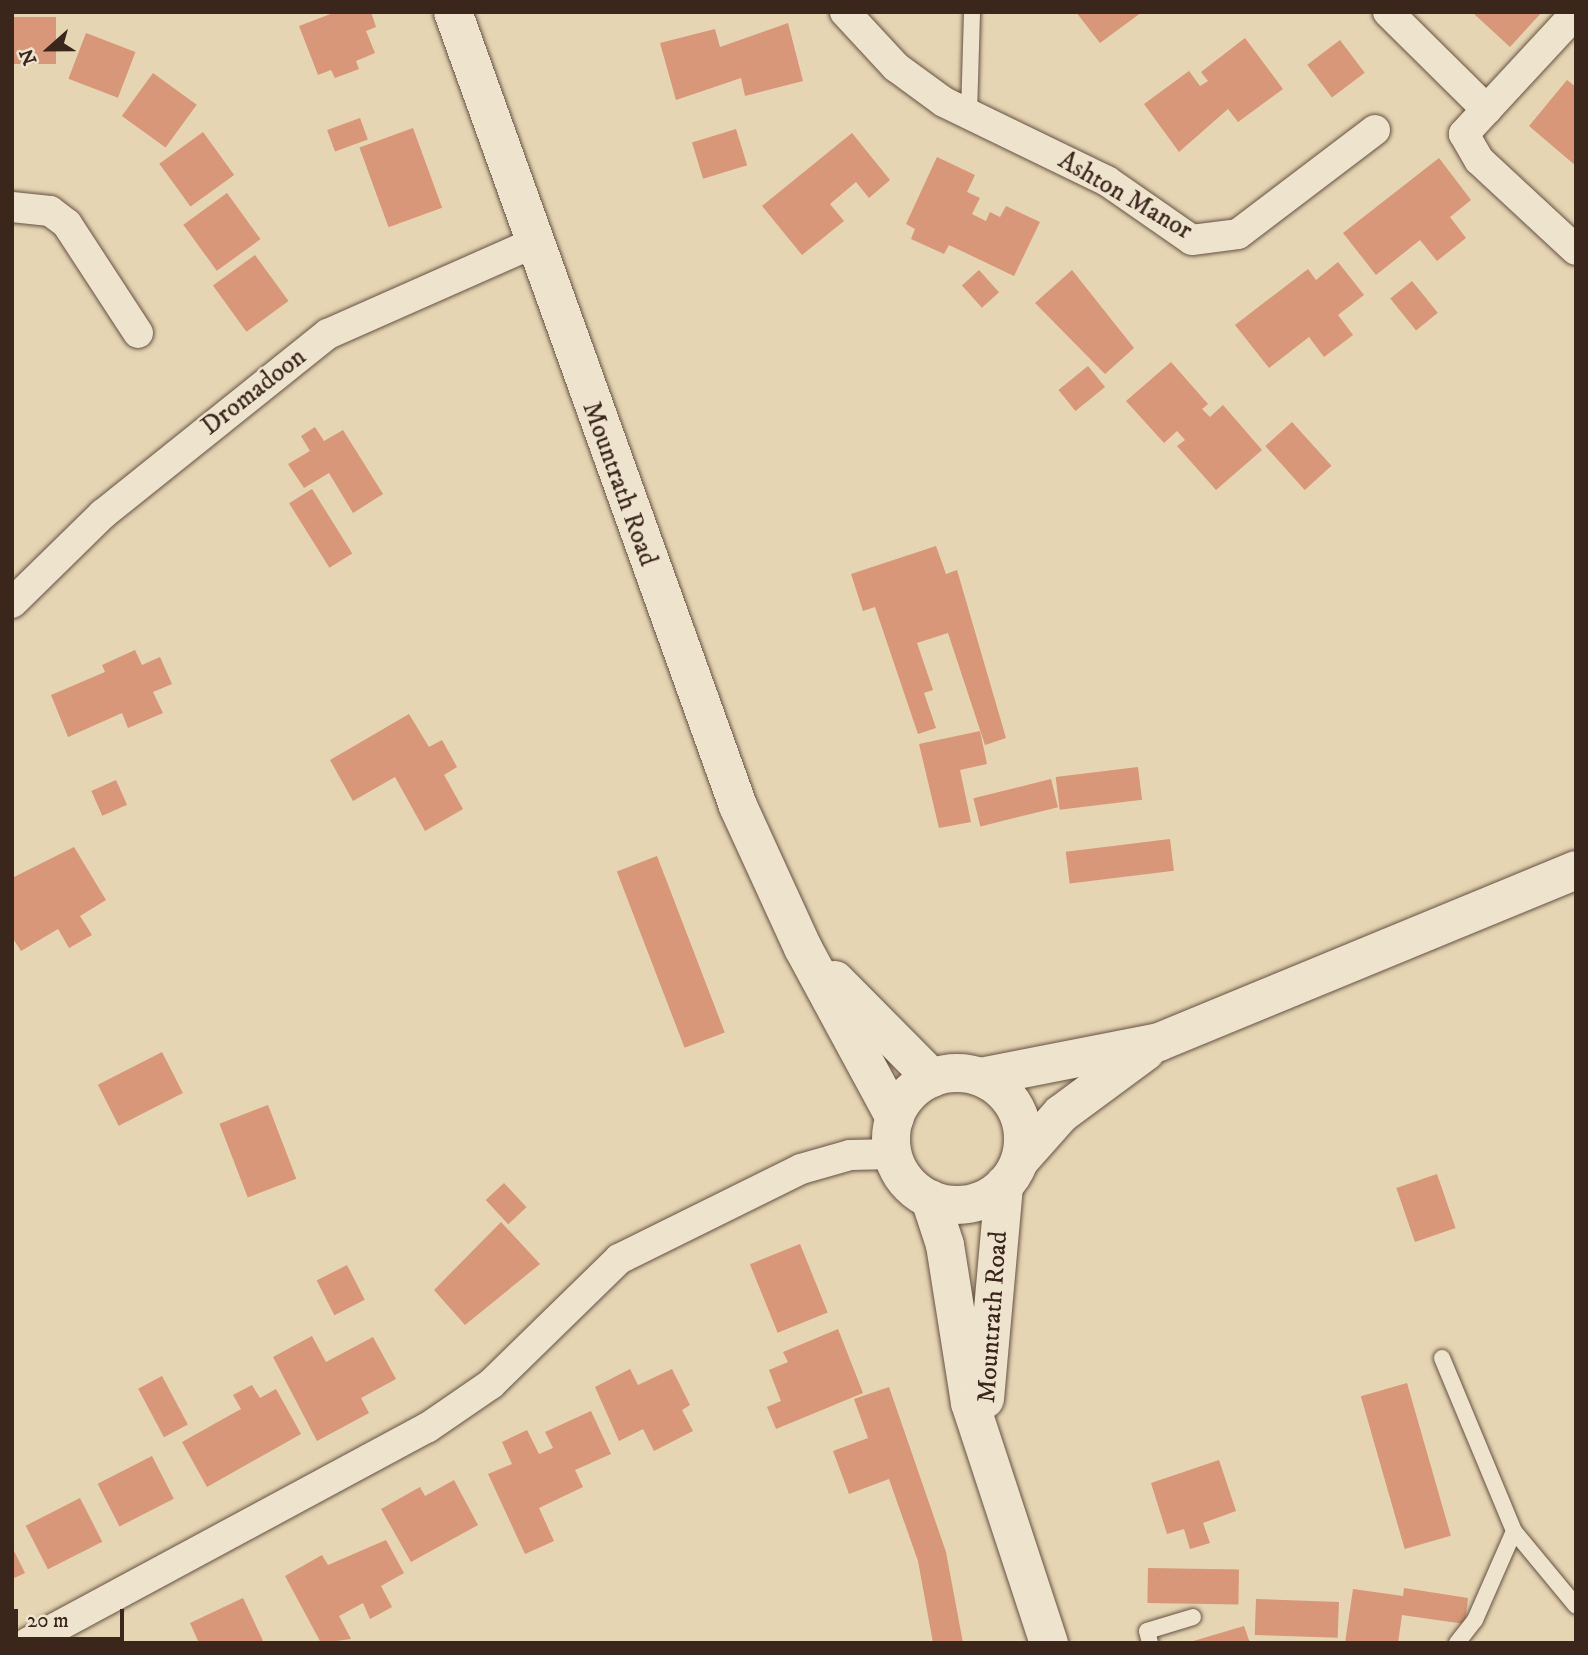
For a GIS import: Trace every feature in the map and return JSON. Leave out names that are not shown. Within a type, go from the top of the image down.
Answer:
[{"type":"main road","name":"Mountrath Road","points":[[453,12],[738,806],[894,1136]]},
{"type":"main road","points":[[1160,1042],[1061,1114],[1012,1172],[970,1203],[930,1199],[907,1181],[894,1136],[908,1095],[932,1078],[981,1077],[1160,1042],[1576,870]]},
{"type":"main road","name":"Mountrath Road","points":[[803,948],[932,1078]]},
{"type":"main road","points":[[981,1077],[1017,1111],[1012,1172]]},
{"type":"main road","name":"Mountrath Road","points":[[988,1450],[987,1350],[1012,1172]]},
{"type":"main road","name":"Mountrath Road","points":[[930,1199],[945,1245],[971,1403],[1049,1643]]},
{"type":"street","name":"Ashton Manor","points":[[845,12],[896,67],[969,114],[1107,181],[1192,240],[1238,234],[1375,130]]},
{"type":"street","points":[[1388,12],[1487,110]]},
{"type":"street","points":[[1576,13],[1464,134],[1479,160],[1576,250]]},
{"type":"street","points":[[12,207],[50,211],[67,224],[138,333]]},
{"type":"street","name":"Dromadoon","points":[[12,603],[103,514],[328,334],[536,242]]},
{"type":"street","points":[[27,1643],[427,1428],[491,1384],[618,1259],[801,1169],[850,1155],[894,1136]]},
{"type":"lane","points":[[969,114],[972,12]]},
{"type":"lane","points":[[1442,1358],[1514,1531],[1576,1606]]},
{"type":"lane","points":[[1457,1643],[1475,1620],[1514,1531]]},
{"type":"lane","points":[[1150,1643],[1147,1631],[1193,1616]]},
{"type":"building","points":[[336,12],[371,12],[376,27],[366,31],[375,53],[356,61],[359,69],[335,78],[331,70],[318,75],[299,26]]},
{"type":"building","points":[[1076,12],[1142,12],[1100,43]]},
{"type":"building","points":[[1472,12],[1542,12],[1510,47]]},
{"type":"building","points":[[12,17],[56,17],[56,64],[12,64]]},
{"type":"building","points":[[788,23],[803,81],[745,96],[741,78],[676,100],[660,43],[715,29],[720,47]]},
{"type":"building","points":[[86,33],[135,52],[118,98],[68,79]]},
{"type":"building","points":[[1245,38],[1283,89],[1238,122],[1228,109],[1179,152],[1144,104],[1189,71],[1200,86],[1208,81],[1201,72]]},
{"type":"building","points":[[1340,40],[1365,73],[1332,97],[1307,65]]},
{"type":"building","points":[[153,73],[197,105],[166,148],[122,116]]},
{"type":"building","points":[[1567,80],[1576,87],[1576,166],[1529,126]]},
{"type":"building","points":[[360,118],[368,140],[335,152],[327,130]]},
{"type":"building","points":[[413,128],[442,208],[389,227],[359,147]]},
{"type":"building","points":[[736,129],[747,165],[703,179],[692,142]]},
{"type":"building","points":[[203,132],[234,175],[190,207],[159,164]]},
{"type":"building","points":[[852,133],[890,180],[869,198],[856,182],[830,204],[844,221],[802,255],[762,206]]},
{"type":"building","points":[[937,157],[975,175],[967,192],[980,198],[972,214],[986,221],[990,212],[1000,217],[1006,206],[1040,222],[1014,276],[949,245],[944,254],[911,239],[915,229],[906,224]]},
{"type":"building","points":[[1439,158],[1471,200],[1450,217],[1466,238],[1437,261],[1420,240],[1376,275],[1343,233]]},
{"type":"building","points":[[227,193],[261,239],[217,271],[183,225]]},
{"type":"building","points":[[255,255],[289,301],[246,332],[213,286]]},
{"type":"building","points":[[1338,262],[1364,295],[1338,315],[1353,335],[1324,357],[1309,337],[1269,368],[1235,325],[1308,269],[1316,280]]},
{"type":"building","points":[[979,270],[999,292],[982,308],[962,285]]},
{"type":"building","points":[[1072,270],[1134,348],[1105,374],[1035,303]]},
{"type":"building","points":[[1412,281],[1438,313],[1416,330],[1390,299]]},
{"type":"building","points":[[1171,362],[1208,404],[1202,409],[1210,417],[1223,405],[1262,450],[1216,490],[1177,446],[1185,440],[1177,431],[1164,443],[1126,401]]},
{"type":"building","points":[[1088,366],[1105,387],[1075,411],[1058,390]]},
{"type":"building","points":[[1292,422],[1331,466],[1305,490],[1265,446]]},
{"type":"building","points":[[315,427],[324,441],[343,430],[383,494],[353,513],[329,473],[304,488],[288,464],[310,451],[301,436]]},
{"type":"building","points":[[312,489],[352,553],[329,568],[289,503]]},
{"type":"building","points":[[936,546],[946,574],[957,570],[1006,738],[985,745],[948,633],[917,643],[933,690],[924,693],[936,728],[918,734],[875,607],[863,611],[851,574]]},
{"type":"building","points":[[135,650],[142,665],[160,657],[172,684],[153,692],[163,713],[128,728],[122,713],[68,737],[51,695],[105,672],[102,665]]},
{"type":"building","points":[[409,714],[429,747],[442,740],[457,767],[444,775],[463,809],[425,831],[395,777],[353,801],[330,760]]},
{"type":"building","points":[[980,731],[987,764],[960,770],[971,822],[939,828],[919,744]]},
{"type":"building","points":[[1138,767],[1142,800],[1060,810],[1056,777]]},
{"type":"building","points":[[1051,779],[1058,807],[980,826],[973,798]]},
{"type":"building","points":[[116,780],[127,805],[102,816],[91,791]]},
{"type":"building","points":[[1170,839],[1174,871],[1070,884],[1066,852]]},
{"type":"building","points":[[74,847],[106,900],[80,916],[92,935],[69,948],[58,929],[21,951],[12,937],[12,878]]},
{"type":"building","points":[[657,856],[725,1032],[685,1048],[617,871]]},
{"type":"building","points":[[162,1052],[183,1093],[119,1126],[98,1085]]},
{"type":"building","points":[[268,1105],[296,1179],[248,1197],[219,1124]]},
{"type":"building","points":[[1437,1174],[1456,1228],[1415,1242],[1396,1188]]},
{"type":"building","points":[[504,1183],[527,1207],[508,1224],[486,1200]]},
{"type":"building","points":[[501,1222],[540,1264],[465,1325],[434,1290]]},
{"type":"building","points":[[800,1244],[828,1313],[778,1333],[750,1264]]},
{"type":"building","points":[[347,1265],[365,1300],[334,1315],[317,1280]]},
{"type":"building","points":[[838,1329],[863,1393],[776,1429],[767,1407],[781,1401],[769,1370],[788,1362],[783,1352]]},
{"type":"building","points":[[312,1336],[326,1362],[373,1337],[396,1379],[361,1398],[369,1413],[317,1441],[273,1357]]},
{"type":"building","points":[[630,1369],[638,1385],[672,1369],[690,1405],[682,1410],[693,1431],[654,1451],[643,1429],[619,1441],[595,1387]]},
{"type":"building","points":[[162,1376],[188,1425],[164,1437],[138,1389]]},
{"type":"building","points":[[1407,1383],[1451,1536],[1405,1549],[1361,1396]]},
{"type":"building","points":[[252,1385],[260,1398],[276,1389],[301,1434],[207,1487],[182,1442],[241,1409],[233,1395]]},
{"type":"building","points":[[889,1387],[946,1552],[963,1643],[933,1643],[918,1561],[889,1479],[849,1494],[833,1451],[868,1438],[854,1399]]},
{"type":"building","points":[[591,1411],[611,1454],[575,1470],[583,1487],[539,1508],[554,1541],[525,1554],[488,1474],[512,1464],[502,1442],[527,1430],[539,1454],[553,1448],[545,1432]]},
{"type":"building","points":[[152,1456],[174,1499],[119,1526],[98,1484]]},
{"type":"building","points":[[1219,1460],[1236,1511],[1203,1523],[1210,1543],[1190,1549],[1184,1529],[1167,1534],[1151,1483]]},
{"type":"building","points":[[454,1480],[478,1525],[411,1562],[381,1509],[420,1487],[425,1496]]},
{"type":"building","points":[[80,1498],[102,1542],[48,1569],[26,1526]]},
{"type":"building","points":[[386,1540],[404,1573],[381,1586],[392,1607],[370,1619],[363,1603],[339,1616],[351,1639],[321,1643],[285,1576],[322,1555],[328,1565]]},
{"type":"building","points":[[12,1547],[25,1573],[12,1579]]},
{"type":"building","points":[[1148,1568],[1239,1570],[1238,1605],[1147,1603]]},
{"type":"building","points":[[1404,1588],[1468,1598],[1465,1624],[1402,1615],[1398,1643],[1345,1643],[1353,1589],[1403,1596]]},
{"type":"building","points":[[243,1598],[264,1643],[199,1643],[190,1623]]},
{"type":"building","points":[[1256,1599],[1339,1602],[1338,1638],[1255,1635]]},
{"type":"building","points":[[1244,1626],[1250,1643],[1190,1643],[1190,1642]]}]
